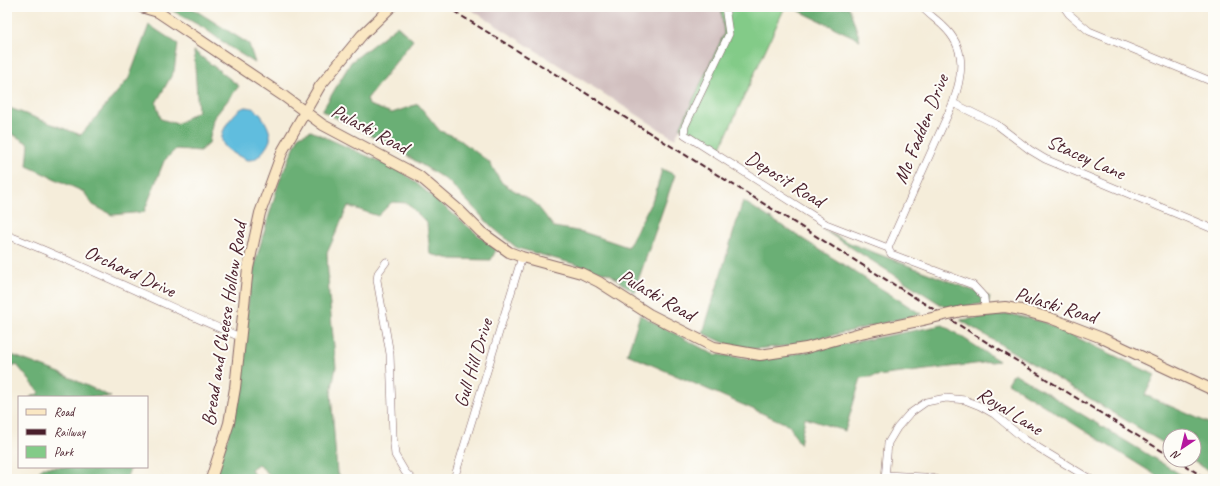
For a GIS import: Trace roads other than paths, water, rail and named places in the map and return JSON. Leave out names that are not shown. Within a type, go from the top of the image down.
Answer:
[{"type":"main road","name":"Pulaski Road","points":[[142,7],[158,12],[340,135],[419,176],[460,211],[481,232],[509,252],[581,273],[599,282],[649,314],[714,347],[760,355],[806,348],[860,333],[962,311],[985,308],[1005,308],[1020,310],[1050,318],[1102,338],[1213,390]]},
{"type":"main road","name":"Bread and Cheese Hollow Road","points":[[211,479],[229,423],[235,388],[248,268],[260,213],[283,150],[320,86],[362,35],[391,7]]},
{"type":"street","name":"Deposit Road","points":[[725,7],[729,34],[685,126],[684,134],[826,224],[888,248],[891,254],[973,285],[984,297],[985,308]]},
{"type":"street","name":"Mc Fadden Drive","points":[[888,248],[953,102],[962,73],[959,52],[953,38],[944,26],[922,7]]},
{"type":"street","points":[[1064,7],[1069,14],[1090,31],[1213,82]]},
{"type":"street","name":"Stacey Lane","points":[[953,102],[996,124],[1030,150],[1045,159],[1213,229]]},
{"type":"street","name":"Orchard Drive","points":[[7,235],[59,256],[194,318],[240,337]]},
{"type":"street","name":"Gull Hill Drive","points":[[454,479],[522,257]]},
{"type":"street","points":[[386,262],[378,273],[377,280],[390,354],[395,455],[405,472],[412,479]]},
{"type":"street","name":"Royal Lane","points":[[885,477],[888,443],[897,428],[909,414],[926,402],[946,398],[965,400],[980,406],[994,414],[1024,439],[1090,479]]},
{"type":"street","points":[[885,477],[924,477],[936,479]]},
{"type":"water","points":[[245,107],[253,108],[259,113],[270,133],[270,140],[264,150],[258,157],[252,160],[247,160],[233,153],[224,145],[222,141],[224,129],[229,121],[234,114]]},
{"type":"railway","points":[[447,7],[1162,451]]},
{"type":"railway","points":[[1189,468],[1207,479]]}]
